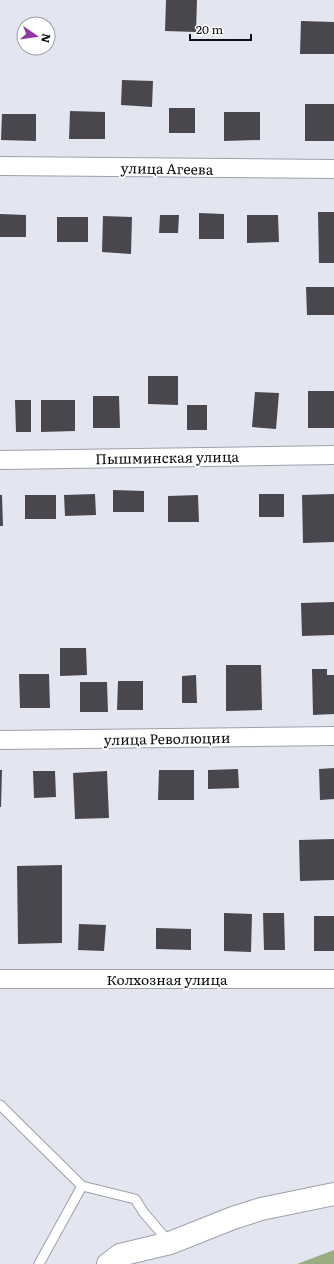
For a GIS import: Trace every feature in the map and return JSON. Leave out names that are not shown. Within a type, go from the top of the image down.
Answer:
[{"type":"street","name":"улица Агеева","points":[[0,166],[334,169]]},
{"type":"street","name":"Пышминская улица","points":[[0,460],[334,455]]},
{"type":"street","name":"улица Революции","points":[[0,740],[334,736]]},
{"type":"street","name":"Колхозная улица","points":[[0,979],[334,979]]},
{"type":"street","points":[[108,1264],[120,1255],[170,1243],[233,1218],[261,1209],[334,1194]]},
{"type":"street","points":[[153,1264],[170,1243]]},
{"type":"lane","points":[[0,1106],[82,1186],[135,1199],[144,1213],[170,1243]]},
{"type":"lane","points":[[39,1264],[82,1186]]},
{"type":"green space","points":[[334,1250],[334,1264],[297,1264]]},
{"type":"building","points":[[166,0],[197,0],[196,32],[165,31]]},
{"type":"building","points":[[301,21],[334,22],[334,54],[300,54]]},
{"type":"building","points":[[122,80],[153,81],[152,107],[121,105]]},
{"type":"building","points":[[305,104],[334,104],[334,141],[305,141]]},
{"type":"building","points":[[169,108],[195,108],[195,133],[169,133]]},
{"type":"building","points":[[70,111],[105,112],[105,139],[69,139]]},
{"type":"building","points":[[224,112],[260,112],[260,140],[224,141]]},
{"type":"building","points":[[2,114],[36,114],[36,141],[1,140]]},
{"type":"building","points":[[318,212],[334,212],[334,263],[319,263]]},
{"type":"building","points":[[199,213],[224,214],[224,239],[199,239]]},
{"type":"building","points":[[0,214],[26,215],[26,237],[0,237]]},
{"type":"building","points":[[160,215],[179,215],[178,233],[159,233]]},
{"type":"building","points":[[247,215],[278,215],[279,242],[247,243]]},
{"type":"building","points":[[103,216],[132,217],[131,254],[102,252]]},
{"type":"building","points":[[57,217],[88,217],[88,242],[57,242]]},
{"type":"building","points":[[306,287],[334,287],[334,315],[307,315]]},
{"type":"building","points":[[148,376],[178,376],[178,405],[148,404]]},
{"type":"building","points":[[308,391],[334,391],[334,428],[308,428]]},
{"type":"building","points":[[255,392],[279,393],[276,429],[252,427]]},
{"type":"building","points":[[93,396],[119,396],[120,428],[93,428]]},
{"type":"building","points":[[15,400],[31,400],[31,432],[16,432]]},
{"type":"building","points":[[41,400],[75,400],[75,431],[41,432]]},
{"type":"building","points":[[187,405],[207,405],[207,430],[187,430]]},
{"type":"building","points":[[113,490],[144,491],[144,512],[113,512]]},
{"type":"building","points":[[95,494],[96,515],[65,516],[64,495]]},
{"type":"building","points":[[259,494],[284,494],[284,517],[259,517]]},
{"type":"building","points":[[334,494],[334,542],[303,543],[302,495]]},
{"type":"building","points":[[0,495],[2,495],[3,526],[0,526]]},
{"type":"building","points":[[25,495],[56,495],[56,519],[25,519]]},
{"type":"building","points":[[198,495],[199,522],[168,522],[168,496]]},
{"type":"building","points":[[334,602],[334,635],[302,636],[301,603]]},
{"type":"building","points":[[60,648],[86,648],[87,675],[60,676]]},
{"type":"building","points":[[226,665],[261,665],[262,710],[226,711]]},
{"type":"building","points":[[312,669],[327,669],[327,675],[334,675],[334,714],[313,715]]},
{"type":"building","points":[[19,674],[49,674],[50,708],[20,708]]},
{"type":"building","points":[[196,675],[197,703],[182,703],[182,676]]},
{"type":"building","points":[[118,681],[143,681],[143,710],[117,710]]},
{"type":"building","points":[[80,682],[107,682],[108,712],[80,712]]},
{"type":"building","points":[[334,768],[334,799],[320,800],[319,769]]},
{"type":"building","points":[[238,769],[239,788],[208,789],[208,770]]},
{"type":"building","points":[[0,770],[2,770],[1,807],[0,807]]},
{"type":"building","points":[[159,770],[194,770],[194,800],[158,800]]},
{"type":"building","points":[[33,771],[55,771],[56,797],[34,798]]},
{"type":"building","points":[[107,771],[109,818],[75,819],[73,773]]},
{"type":"building","points":[[334,839],[334,880],[300,881],[299,840]]},
{"type":"building","points":[[62,865],[62,943],[18,944],[17,866]]},
{"type":"building","points":[[224,913],[252,914],[251,952],[224,951]]},
{"type":"building","points":[[263,913],[284,913],[285,950],[264,950]]},
{"type":"building","points":[[314,916],[334,916],[334,951],[314,951]]},
{"type":"building","points":[[79,924],[106,925],[104,951],[78,950]]},
{"type":"building","points":[[156,928],[191,929],[191,950],[156,949]]}]
